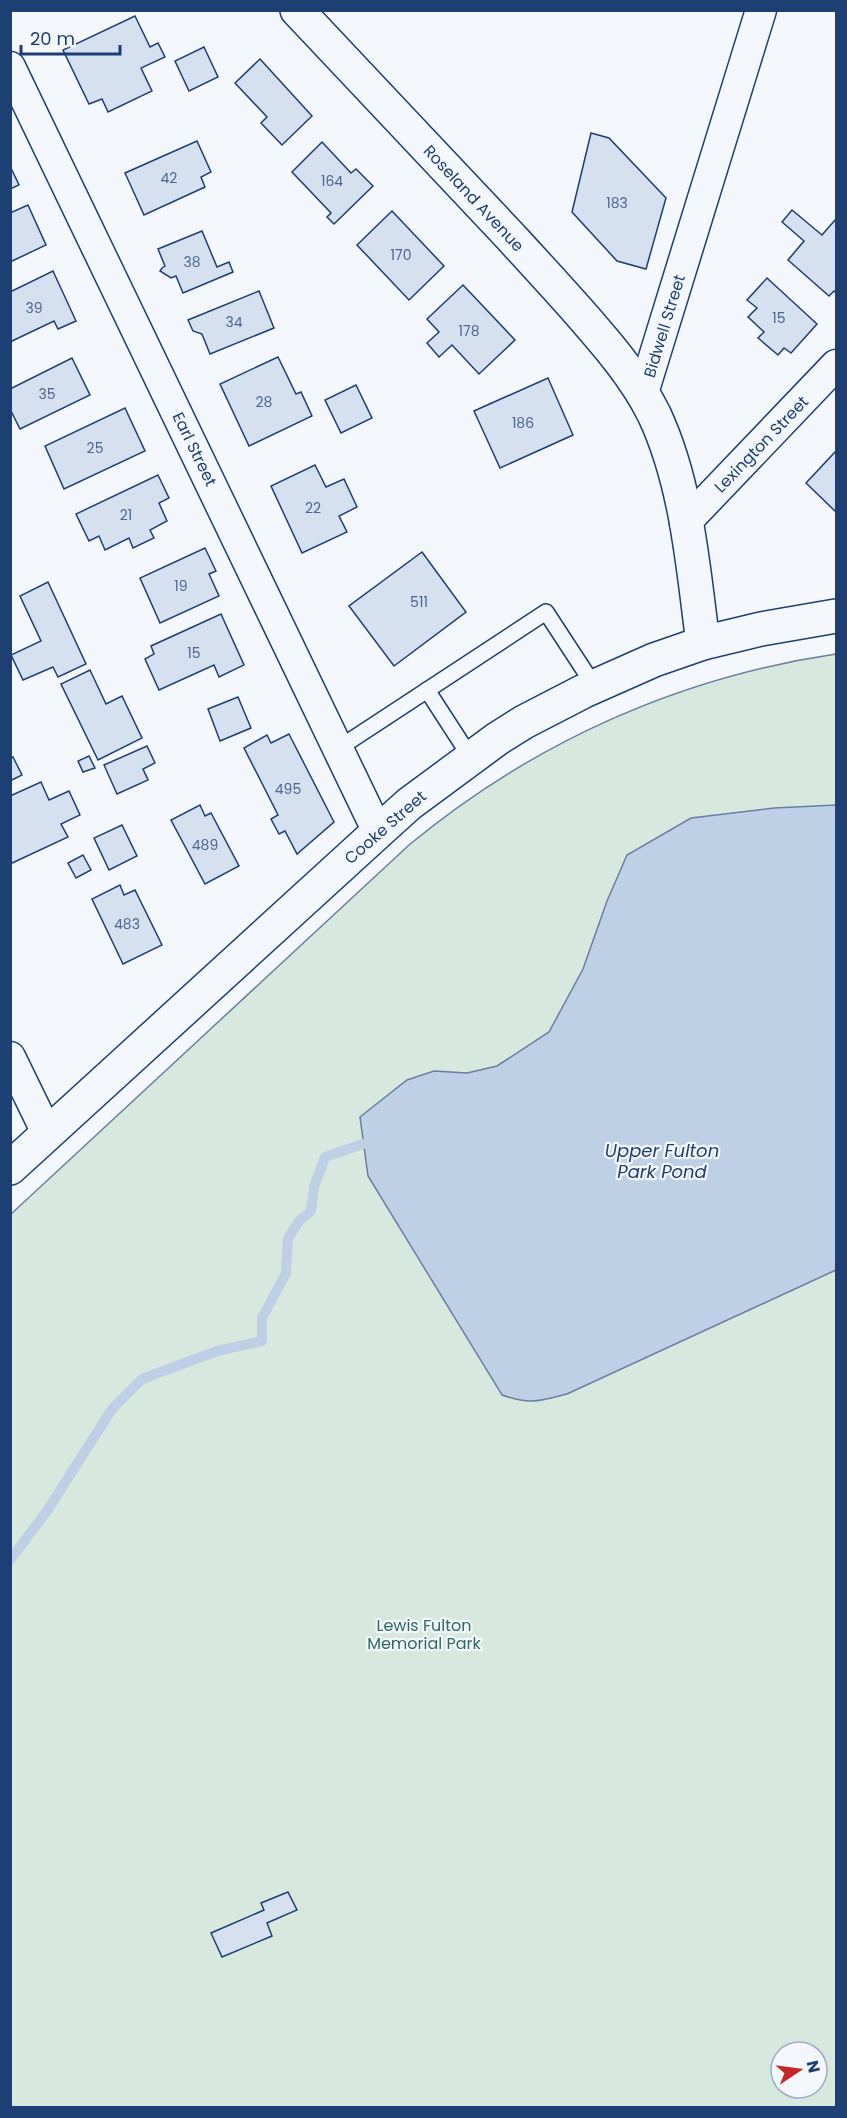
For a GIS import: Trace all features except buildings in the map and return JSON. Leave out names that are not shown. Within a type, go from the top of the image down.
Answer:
[{"type":"main road","name":"Roseland Avenue","points":[[297,10],[534,262],[595,331],[643,393]]},
{"type":"main road","name":"Bidwell Street","points":[[643,393],[668,448],[686,523],[703,643]]},
{"type":"main road","name":"Cooke Street","points":[[10,1168],[409,804],[524,722],[654,660],[703,643],[761,629],[837,616]]},
{"type":"street","name":"Bidwell Street","points":[[643,393],[761,10]]},
{"type":"street","name":"Earl Street","points":[[10,67],[378,831]]},
{"type":"street","name":"Lexington Street","points":[[686,523],[837,365]]},
{"type":"street","points":[[10,1057],[48,1135]]},
{"type":"lane","points":[[339,748],[546,612],[595,687]]},
{"type":"lane","points":[[427,690],[471,758]]},
{"type":"green space","name":"Lewis Fulton Memorial Park","points":[[836,654],[836,2107],[11,2107],[10,1215],[409,845],[456,808],[506,775],[610,720],[720,679]]},
{"type":"water","name":"Upper Fulton Park Pond","points":[[836,805],[836,1270],[567,1394],[535,1401],[502,1395],[368,1176],[360,1117],[407,1080],[434,1071],[467,1073],[497,1066],[549,1032],[583,969],[607,901],[627,855],[691,818],[774,808]]},
{"type":"waterway","points":[[10,1560],[47,1511],[112,1409],[142,1379],[217,1351],[262,1341],[262,1318],[286,1273],[288,1238],[300,1220],[311,1211],[314,1187],[325,1157],[363,1144]]}]
